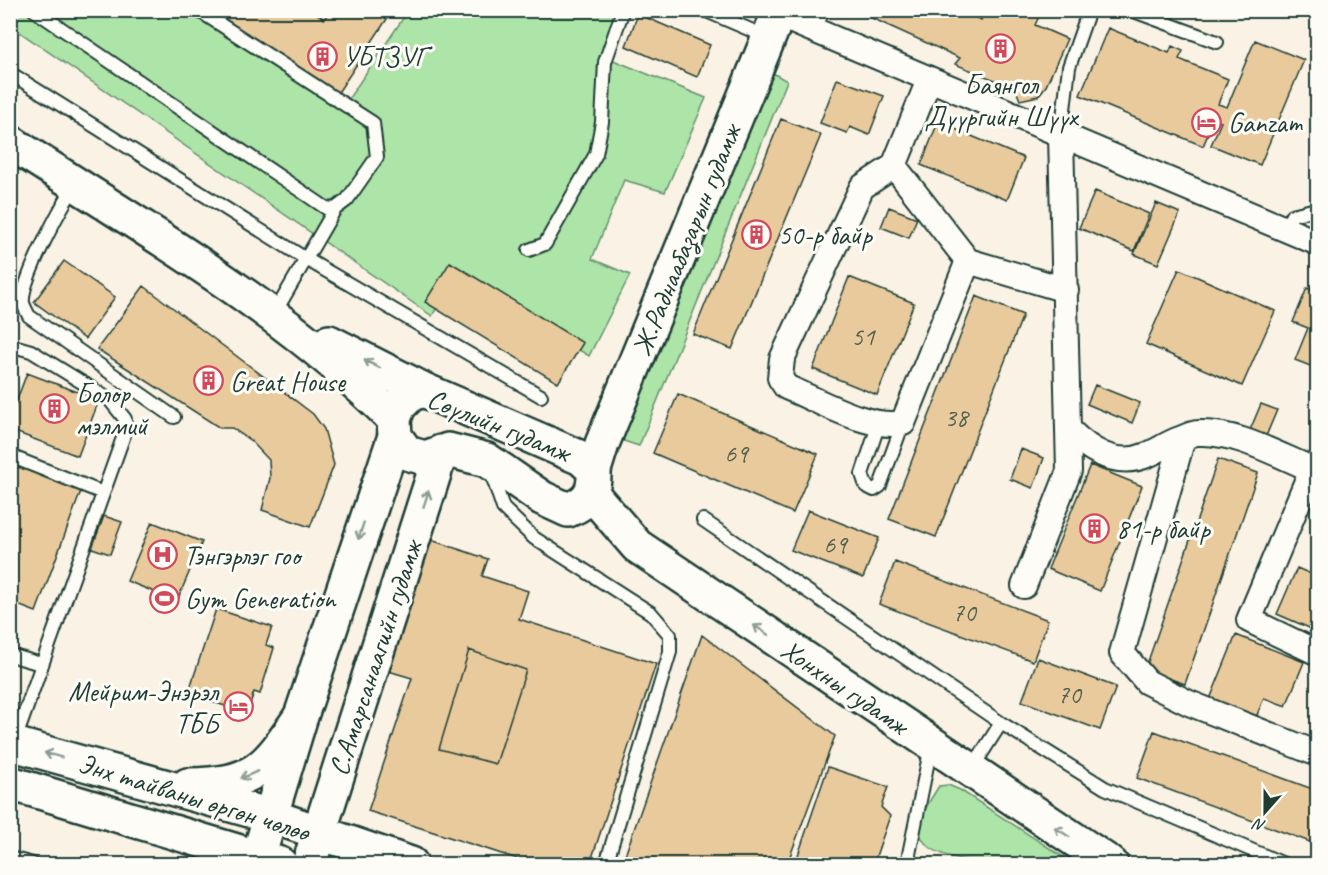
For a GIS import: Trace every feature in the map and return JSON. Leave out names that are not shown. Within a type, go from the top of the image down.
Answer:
[{"type":"main road","name":"Ж.Раднаабазарын гудамж","points":[[593,482],[602,444],[776,21]]},
{"type":"main road","name":"Сөүлийн гудамж","points":[[10,142],[274,314],[362,386],[394,428],[408,453],[424,458],[448,450],[466,452],[487,460],[542,498],[568,510],[582,505],[593,482],[582,458],[424,390],[411,394],[399,406],[394,428]]},
{"type":"main road","points":[[274,314],[424,390]]},
{"type":"main road","name":"С.Амарсанаагийн гудамж","points":[[265,862],[271,816],[394,428]]},
{"type":"main road","name":"С.Амарсанаагийн гудамж","points":[[314,850],[441,452]]},
{"type":"main road","name":"Хонхны гудамж","points":[[593,482],[638,546],[931,746],[1111,864]]},
{"type":"main road","points":[[163,785],[216,784],[237,780],[259,770],[272,758],[301,716]]},
{"type":"main road","name":"Энх тайваны өргөн чөлөө","points":[[12,743],[271,816],[314,850],[411,864]]},
{"type":"main road","name":"Энх тайваны өргөн чөлөө","points":[[10,783],[265,862]]},
{"type":"main road","points":[[74,802],[151,839],[207,857],[216,864]]},
{"type":"street","points":[[776,21],[819,21],[929,80],[1317,243]]},
{"type":"street","points":[[929,80],[894,166],[862,187],[782,359],[780,378],[786,387],[866,420],[892,425],[903,423],[968,261]]},
{"type":"street","points":[[1024,586],[1069,471],[1061,135]]},
{"type":"street","points":[[894,166],[968,261],[1066,291]]},
{"type":"street","points":[[1069,430],[1089,449],[1108,458],[1128,460],[1146,455],[1167,443],[1196,433],[1226,437],[1315,470],[1250,620],[1317,653]]},
{"type":"street","points":[[1184,438],[1122,653],[1147,682],[1189,703],[1317,754]]},
{"type":"lane","points":[[34,10],[326,208],[335,209]]},
{"type":"lane","points":[[198,10],[373,123],[377,157],[347,200],[335,209],[274,314]]},
{"type":"lane","points":[[529,250],[545,244],[596,154],[602,122],[605,62],[622,10]]},
{"type":"lane","points":[[704,10],[776,21]]},
{"type":"lane","points":[[1061,135],[1069,67],[1089,10]]},
{"type":"lane","points":[[1131,10],[1217,42]]},
{"type":"lane","points":[[10,73],[306,259],[541,396]]},
{"type":"lane","points":[[76,185],[60,208],[28,281],[23,302],[29,316],[174,417]]},
{"type":"lane","points":[[1285,230],[1292,215],[1316,209],[1317,205]]},
{"type":"lane","points":[[10,351],[17,347],[31,351],[109,399],[125,419],[124,435],[12,743]]},
{"type":"lane","points":[[879,423],[862,474],[866,486],[874,490],[880,486],[903,423]]},
{"type":"lane","points":[[10,456],[103,493]]},
{"type":"lane","points":[[487,460],[504,508],[534,538],[651,613],[670,635],[670,652],[606,864]]},
{"type":"lane","points":[[703,520],[1001,723],[1105,788],[1284,864]]},
{"type":"lane","points":[[10,655],[40,664]]},
{"type":"lane","points":[[970,772],[1001,723]]},
{"type":"lane","points":[[908,864],[931,746]]},
{"type":"lane","points":[[10,858],[33,864]]},
{"type":"green space","points":[[11,11],[198,11],[343,107],[408,11],[622,11],[606,57],[706,98],[665,192],[624,180],[592,259],[630,275],[589,356],[457,276],[432,316],[11,26]]},
{"type":"green space","points":[[766,69],[787,81],[639,446],[612,437]]},
{"type":"green space","points":[[948,785],[960,790],[1074,864],[1014,864],[963,860],[942,854],[927,845],[920,832],[923,814],[939,786]]},
{"type":"building","name":"УБТЗУГ","points":[[212,10],[312,10],[324,19],[330,10],[393,10],[337,94]]},
{"type":"building","name":"Баянгол Дүүргийн Шүүх","points":[[854,10],[960,10],[981,20],[986,10],[1042,10],[1035,25],[1067,39],[1046,86],[1038,96],[1020,100],[1015,88],[955,64],[960,58]]},
{"type":"building","points":[[638,14],[710,45],[697,77],[626,46]]},
{"type":"building","points":[[1108,28],[1169,53],[1172,46],[1183,51],[1179,59],[1228,79],[1218,104],[1227,107],[1255,40],[1304,60],[1260,165],[1211,145],[1221,122],[1214,120],[1203,146],[1080,95]]},
{"type":"building","points":[[837,79],[884,96],[869,135],[850,127],[847,133],[820,123]]},
{"type":"building","name":"50-р байр","points":[[781,119],[821,135],[732,349],[693,334]]},
{"type":"building","points":[[938,122],[1024,158],[1007,200],[921,165]]},
{"type":"building","points":[[1095,191],[1149,214],[1134,251],[1079,228]]},
{"type":"building","points":[[1156,203],[1180,213],[1158,264],[1134,254]]},
{"type":"building","points":[[889,207],[917,218],[909,238],[881,227]]},
{"type":"building","points":[[64,261],[115,297],[85,339],[34,302]]},
{"type":"building","points":[[450,262],[583,343],[558,383],[425,302]]},
{"type":"building","points":[[1179,269],[1275,311],[1242,386],[1146,344]]},
{"type":"building","points":[[849,277],[914,303],[877,395],[813,369]]},
{"type":"building","name":"Great House","points":[[144,286],[313,414],[324,429],[334,465],[310,527],[262,510],[270,478],[269,460],[251,441],[232,428],[220,428],[97,349]]},
{"type":"building","points":[[1307,288],[1318,292],[1318,369],[1295,360],[1308,328],[1293,322]]},
{"type":"building","points":[[976,296],[1023,315],[936,537],[889,519]]},
{"type":"building","name":"Болор мэлмий","points":[[27,373],[99,400],[78,456],[10,430],[10,418]]},
{"type":"building","points":[[1095,385],[1140,403],[1132,423],[1087,404]]},
{"type":"building","points":[[678,394],[818,454],[793,513],[653,453]]},
{"type":"building","points":[[1261,404],[1277,410],[1266,436],[1250,430]]},
{"type":"building","points":[[1021,449],[1044,458],[1033,488],[1010,479]]},
{"type":"building","points":[[1218,459],[1258,473],[1185,684],[1145,670]]},
{"type":"building","points":[[10,463],[81,491],[36,612],[10,602]]},
{"type":"building","name":"81-р байр","points":[[1090,465],[1142,486],[1100,591],[1048,569]]},
{"type":"building","points":[[808,510],[879,538],[863,578],[791,550]]},
{"type":"building","points":[[104,516],[122,522],[110,554],[92,548]]},
{"type":"building","points":[[152,522],[202,542],[177,601],[127,581]]},
{"type":"building","points":[[428,539],[488,559],[482,576],[528,591],[519,619],[656,664],[590,864],[533,864],[368,811],[412,678],[385,670]]},
{"type":"building","points":[[895,562],[1048,620],[1033,661],[879,604]]},
{"type":"building","points":[[1297,568],[1318,577],[1318,622],[1314,630],[1277,614]]},
{"type":"building","points":[[216,609],[272,627],[266,645],[274,648],[260,694],[254,692],[247,713],[188,694]]},
{"type":"building","points":[[702,635],[835,736],[787,864],[622,864]]},
{"type":"building","points":[[1236,635],[1304,662],[1286,706],[1264,698],[1252,727],[1206,709]]},
{"type":"building","points":[[469,650],[526,670],[496,764],[439,749]]},
{"type":"building","points":[[1038,658],[1116,687],[1100,730],[1022,701]]},
{"type":"building","points":[[1154,731],[1318,791],[1318,845],[1137,778]]},
{"type":"building","points":[[828,767],[888,787],[881,807],[890,816],[874,862],[881,864],[795,864]]},
{"type":"place","name":"Баянгол Дүүргийн Шүүх","points":[[1001,48]]},
{"type":"place","name":"УБТЗУГ","points":[[322,56]]},
{"type":"place","name":"Ganzam","points":[[1207,122]]},
{"type":"place","name":"50-р байр","points":[[757,234]]},
{"type":"place","name":"Great House","points":[[209,381]]},
{"type":"place","name":"Болор мэлмий","points":[[55,409]]},
{"type":"place","name":"81-р байр","points":[[1095,528]]},
{"type":"place","name":"Тэнгэрлэг гоо","points":[[163,555]]},
{"type":"place","name":"Gym Generation","points":[[164,598]]},
{"type":"place","name":"Мейрим-Энэрэл ТББ","points":[[239,707]]}]
